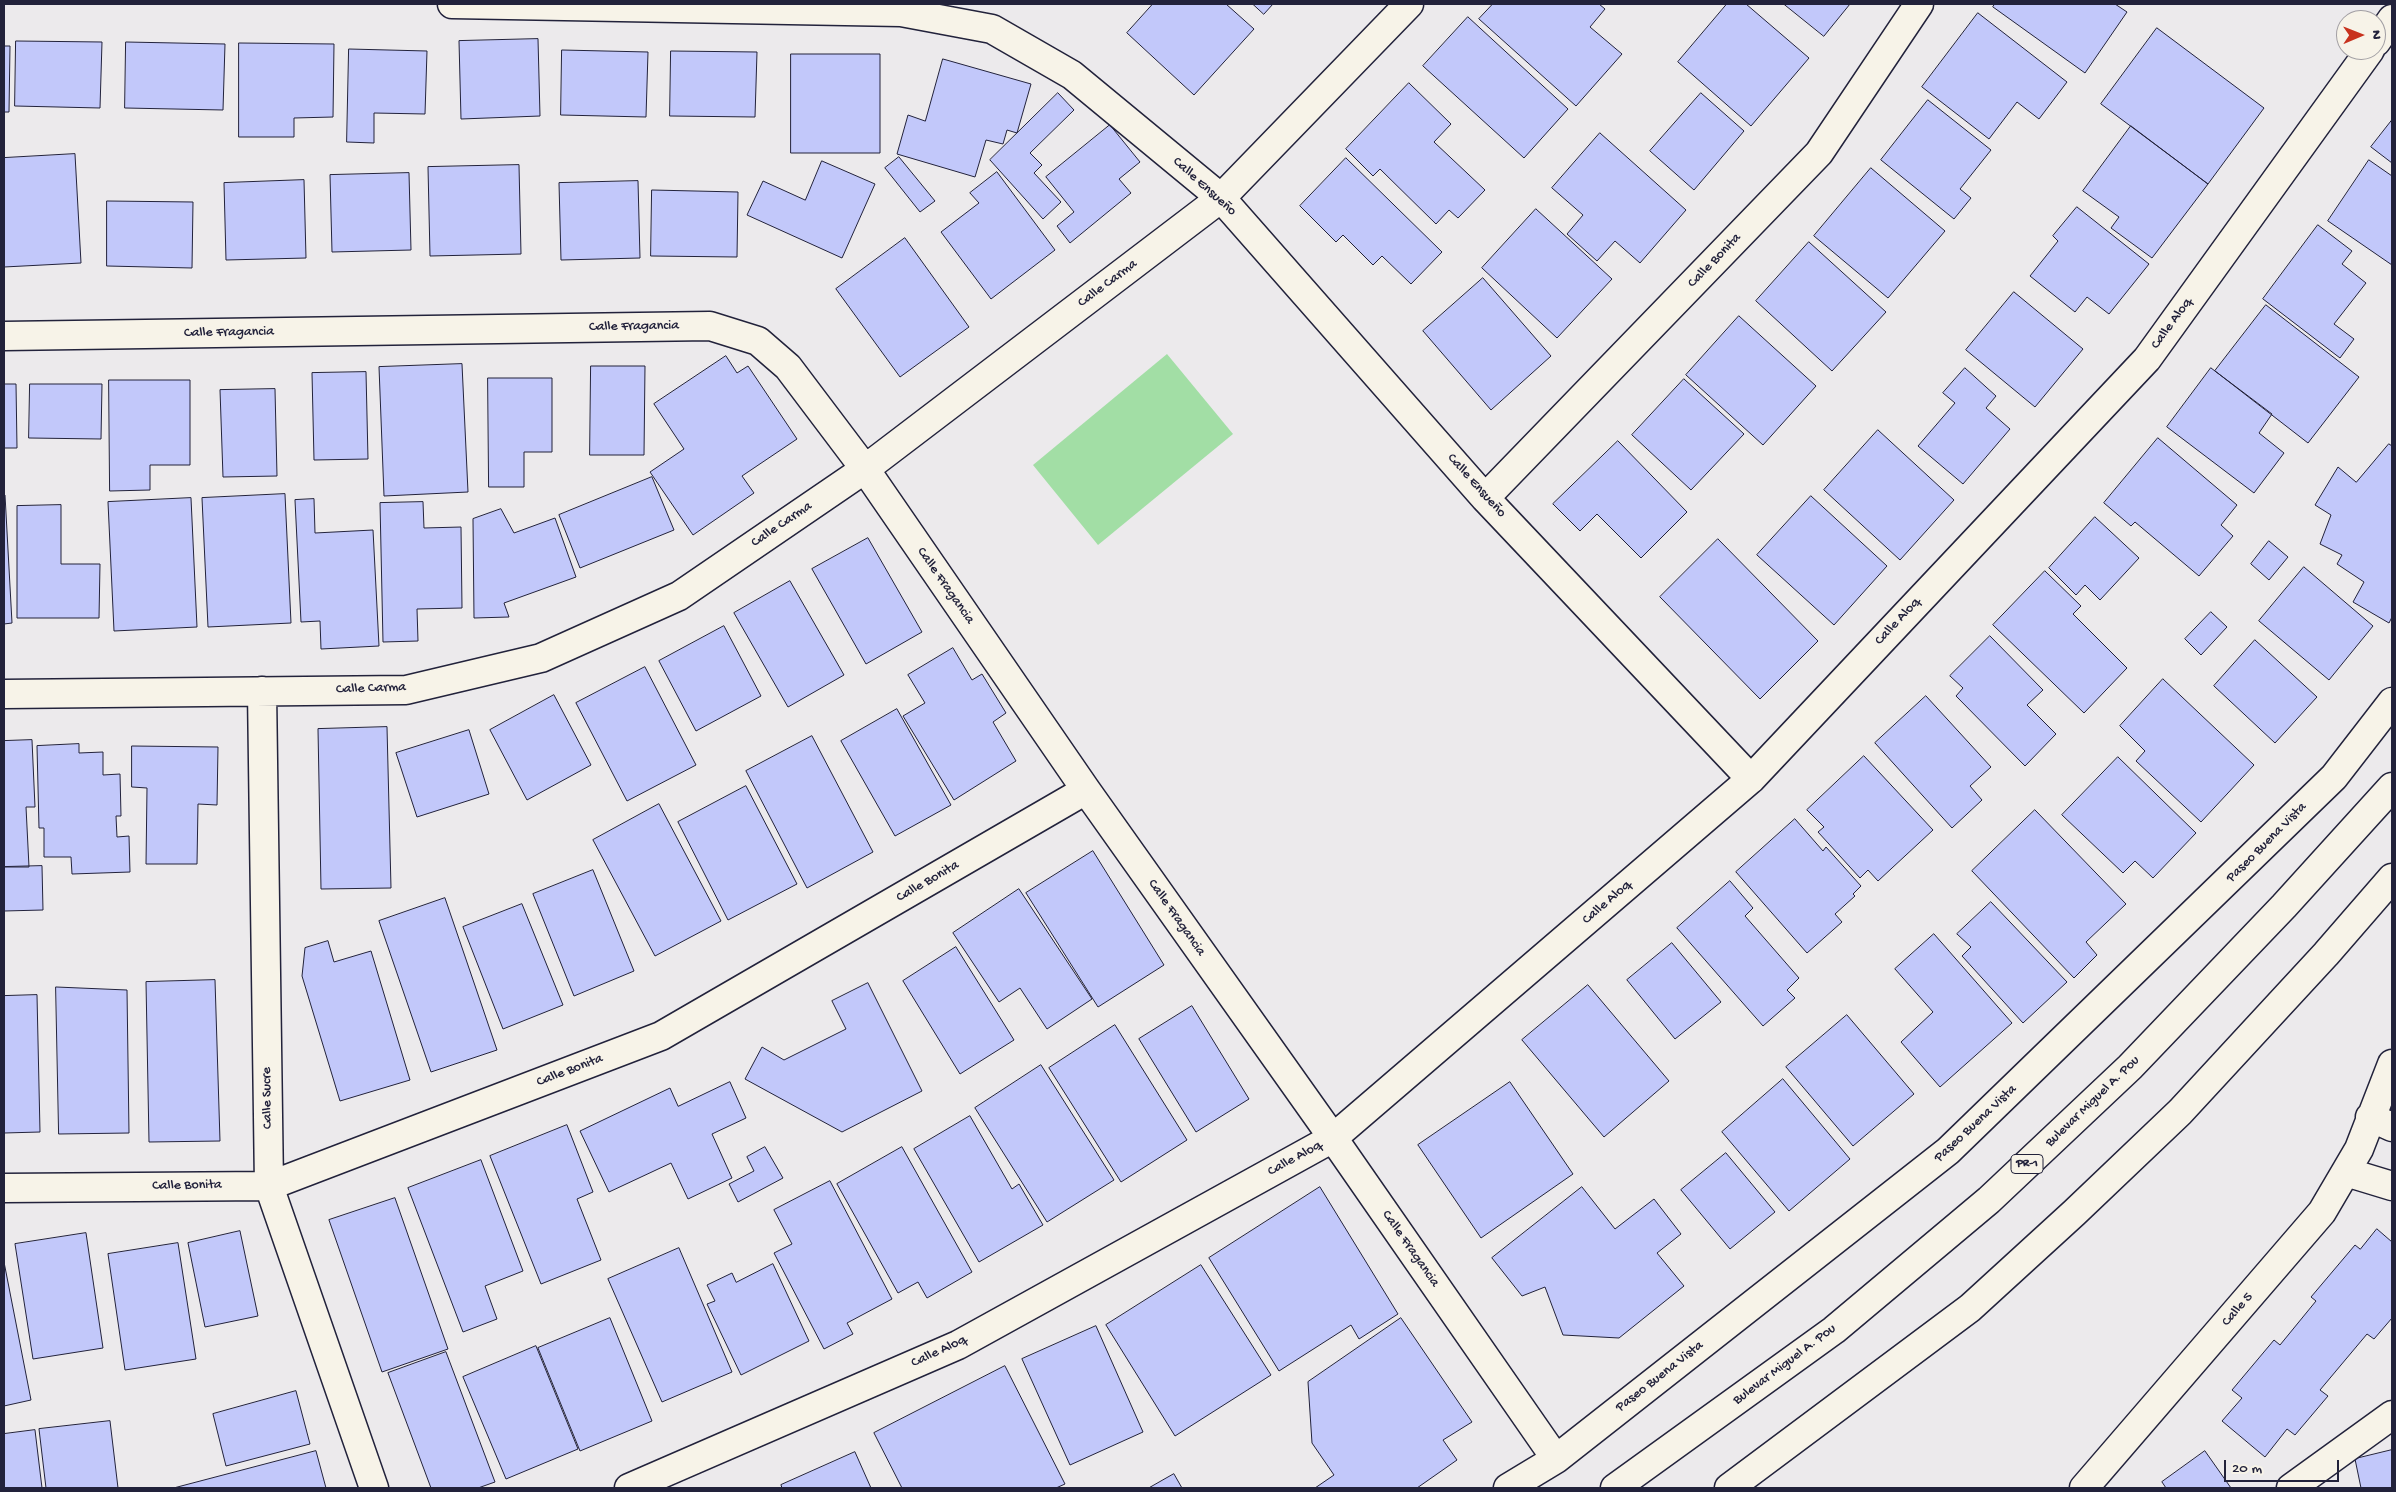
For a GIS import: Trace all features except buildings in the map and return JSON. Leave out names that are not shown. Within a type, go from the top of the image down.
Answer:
[{"type":"street","name":"Calle Ensueño","points":[[452,4],[901,12],[992,28],[1072,75],[1221,198],[1485,498],[1751,778]]},
{"type":"street","name":"Calle Carma","points":[[4,694],[406,690],[541,658],[679,596],[865,469],[1221,198],[1408,4]]},
{"type":"street","name":"Calle Bonita","points":[[1485,498],[1819,153],[1919,4]]},
{"type":"street","points":[[2376,4],[2392,14]]},
{"type":"street","name":"Calle Aloq","points":[[629,1488],[958,1344],[1333,1138],[1751,778],[2147,359],[2363,60]]},
{"type":"street","name":"Calle Fragancia","points":[[4,336],[710,326],[758,341],[788,367],[865,469],[1086,790],[1333,1138],[1556,1458]]},
{"type":"street","name":"Calle Sucre","points":[[262,691],[269,1186],[374,1488]]},
{"type":"street","name":"Paseo Buena Vista","points":[[1508,1488],[1556,1458],[1948,1152],[2334,777],[2392,702]]},
{"type":"street","name":"Bulevar Miguel A. Pou","points":[[1621,1487],[1834,1330],[1989,1200],[2130,1067],[2284,906],[2392,787]]},
{"type":"street","name":"Calle Bonita","points":[[4,1188],[269,1186],[661,1036],[1086,790]]},
{"type":"street","points":[[1729,1488],[1970,1308],[2074,1213],[2180,1112],[2326,954],[2392,878]]},
{"type":"street","name":"Calle 5","points":[[2084,1488],[2322,1212],[2359,1149],[2381,1122],[2392,1064]]},
{"type":"street","points":[[2346,1172],[2392,1186]]},
{"type":"street","points":[[2291,1488],[2392,1415]]},
{"type":"green space","points":[[1167,354],[1233,434],[1098,545],[1033,465]]}]
